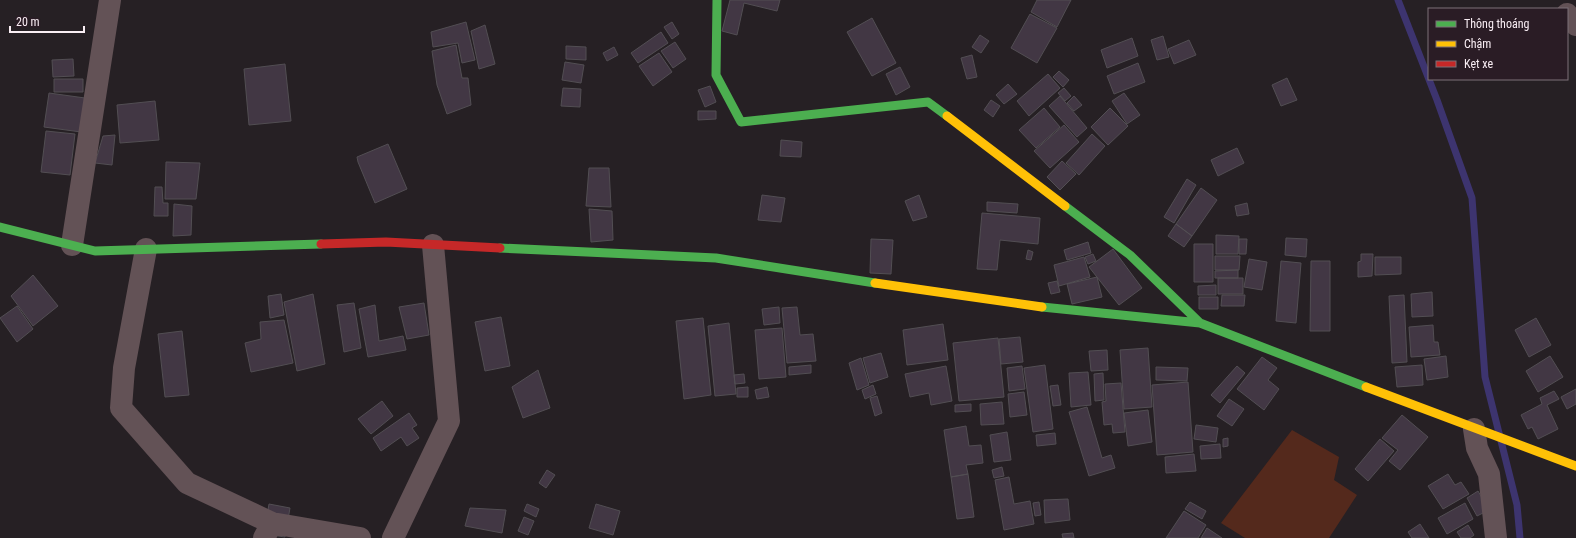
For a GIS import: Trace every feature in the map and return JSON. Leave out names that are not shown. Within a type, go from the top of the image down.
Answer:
[{"type":"street","points":[[72,245],[110,0]]},
{"type":"street","points":[[718,0],[716,5],[716,75],[741,122],[928,102],[1130,255],[1200,323]]},
{"type":"street","points":[[1555,0],[1562,8]]},
{"type":"street","points":[[1568,15],[1576,25]]},
{"type":"street","points":[[0,227],[95,251],[386,242],[716,258],[1007,303],[1200,323],[1478,431],[1576,466]]},
{"type":"street","points":[[393,538],[449,421],[433,245]]},
{"type":"street","points":[[146,249],[124,368],[122,408],[187,483],[268,531],[360,538]]},
{"type":"street","points":[[1478,431],[1476,448],[1489,474],[1496,538]]},
{"type":"shaded area","points":[[1292,430],[1339,457],[1334,480],[1357,495],[1329,538],[1245,538],[1221,523]]},
{"type":"building","points":[[730,0],[780,0],[777,11],[744,3],[737,35],[722,31]]},
{"type":"building","points":[[1037,0],[1071,0],[1057,27],[1031,12]]},
{"type":"building","points":[[1030,14],[1057,28],[1037,63],[1011,48]]},
{"type":"building","points":[[872,18],[896,63],[872,76],[847,32]]},
{"type":"building","points":[[466,22],[475,60],[462,63],[458,43],[433,47],[431,32]]},
{"type":"building","points":[[672,22],[679,34],[672,39],[664,27]]},
{"type":"building","points":[[485,25],[495,64],[479,69],[471,31]]},
{"type":"building","points":[[661,32],[668,43],[638,63],[631,53]]},
{"type":"building","points":[[980,35],[989,41],[981,53],[972,47]]},
{"type":"building","points":[[1163,36],[1169,57],[1157,60],[1151,40]]},
{"type":"building","points":[[1132,38],[1138,56],[1107,68],[1101,50]]},
{"type":"building","points":[[1189,40],[1196,55],[1174,64],[1168,49]]},
{"type":"building","points":[[675,42],[686,59],[673,68],[661,51]]},
{"type":"building","points":[[456,45],[462,78],[468,78],[471,105],[447,114],[437,85],[432,51]]},
{"type":"building","points":[[566,46],[586,47],[586,60],[566,59]]},
{"type":"building","points":[[614,47],[618,55],[607,61],[603,53]]},
{"type":"building","points":[[659,53],[672,72],[653,86],[639,66]]},
{"type":"building","points":[[972,55],[977,77],[967,79],[961,58]]},
{"type":"building","points":[[73,59],[74,76],[53,77],[52,60]]},
{"type":"building","points":[[565,62],[584,65],[581,83],[562,80]]},
{"type":"building","points":[[1138,63],[1145,82],[1114,94],[1107,76]]},
{"type":"building","points":[[285,64],[291,121],[249,125],[244,69]]},
{"type":"building","points":[[900,67],[910,87],[896,95],[886,74]]},
{"type":"building","points":[[1059,71],[1069,80],[1063,87],[1053,77]]},
{"type":"building","points":[[1048,74],[1060,88],[1029,116],[1017,101]]},
{"type":"building","points":[[1287,78],[1297,100],[1281,106],[1272,85]]},
{"type":"building","points":[[54,79],[83,79],[83,92],[54,92]]},
{"type":"building","points":[[1008,84],[1017,94],[1004,104],[996,95]]},
{"type":"building","points":[[710,86],[716,102],[705,107],[698,90]]},
{"type":"building","points":[[563,88],[581,89],[580,107],[561,106]]},
{"type":"building","points":[[1064,88],[1071,96],[1065,101],[1058,93]]},
{"type":"building","points":[[49,93],[85,98],[81,132],[44,127]]},
{"type":"building","points":[[1124,93],[1140,115],[1127,124],[1112,101]]},
{"type":"building","points":[[1060,96],[1087,128],[1077,137],[1049,106]]},
{"type":"building","points":[[1074,96],[1082,105],[1074,111],[1067,103]]},
{"type":"building","points":[[991,100],[1000,106],[993,117],[984,110]]},
{"type":"building","points":[[155,101],[159,140],[120,143],[117,105]]},
{"type":"building","points":[[1044,108],[1060,127],[1036,148],[1019,130]]},
{"type":"building","points":[[1110,108],[1128,126],[1108,145],[1091,127]]},
{"type":"building","points":[[698,111],[716,111],[716,119],[698,120]]},
{"type":"building","points":[[1064,125],[1079,142],[1050,168],[1034,151]]},
{"type":"building","points":[[46,131],[75,134],[70,175],[41,172]]},
{"type":"building","points":[[1092,134],[1105,146],[1079,175],[1066,163]]},
{"type":"building","points":[[115,135],[112,165],[95,163],[103,136]]},
{"type":"building","points":[[781,140],[802,142],[801,157],[780,156]]},
{"type":"building","points":[[388,144],[407,189],[375,203],[357,157]]},
{"type":"building","points":[[1237,148],[1244,163],[1218,176],[1211,160]]},
{"type":"building","points":[[1062,161],[1076,174],[1060,190],[1047,177]]},
{"type":"building","points":[[166,162],[200,163],[196,199],[165,199]]},
{"type":"building","points":[[589,168],[609,168],[611,207],[586,206]]},
{"type":"building","points":[[1187,179],[1196,185],[1174,223],[1164,217]]},
{"type":"building","points":[[155,187],[162,187],[163,203],[168,203],[168,216],[154,216]]},
{"type":"building","points":[[1201,188],[1217,200],[1192,236],[1176,224]]},
{"type":"building","points":[[762,195],[785,198],[781,222],[758,220]]},
{"type":"building","points":[[919,195],[927,217],[913,221],[905,201]]},
{"type":"building","points":[[987,202],[1018,204],[1017,213],[987,211]]},
{"type":"building","points":[[1247,203],[1249,214],[1237,216],[1235,206]]},
{"type":"building","points":[[174,204],[192,206],[191,235],[173,236]]},
{"type":"building","points":[[589,209],[612,211],[613,240],[591,242]]},
{"type":"building","points":[[982,213],[1040,218],[1038,244],[1000,240],[997,270],[977,269]]},
{"type":"building","points":[[1176,224],[1192,236],[1184,247],[1168,236]]},
{"type":"building","points":[[1216,235],[1239,236],[1238,254],[1216,254]]},
{"type":"building","points":[[1286,238],[1307,239],[1306,257],[1285,255]]},
{"type":"building","points":[[871,239],[893,240],[891,274],[870,273]]},
{"type":"building","points":[[1239,239],[1247,239],[1246,254],[1239,254]]},
{"type":"building","points":[[1088,242],[1091,253],[1067,260],[1064,250]]},
{"type":"building","points":[[1194,244],[1213,244],[1213,282],[1194,282]]},
{"type":"building","points":[[1113,249],[1142,288],[1119,305],[1089,267]]},
{"type":"building","points":[[1028,250],[1033,252],[1031,260],[1026,259]]},
{"type":"building","points":[[1093,254],[1096,261],[1088,264],[1085,257]]},
{"type":"building","points":[[1361,254],[1373,254],[1372,276],[1358,277],[1358,262],[1361,261]]},
{"type":"building","points":[[1215,256],[1240,256],[1239,270],[1215,270]]},
{"type":"building","points":[[1084,257],[1090,277],[1059,286],[1054,265]]},
{"type":"building","points":[[1375,257],[1401,257],[1401,274],[1375,275]]},
{"type":"building","points":[[1249,259],[1267,262],[1262,290],[1244,287]]},
{"type":"building","points":[[1281,261],[1301,263],[1296,323],[1276,321]]},
{"type":"building","points":[[1311,261],[1330,261],[1330,331],[1310,331]]},
{"type":"building","points":[[1238,270],[1238,278],[1215,278],[1215,271]]},
{"type":"building","points":[[33,275],[58,306],[33,326],[11,296]]},
{"type":"building","points":[[1097,277],[1102,297],[1072,304],[1067,284]]},
{"type":"building","points":[[1218,278],[1243,278],[1243,294],[1218,294]]},
{"type":"building","points":[[1057,281],[1060,292],[1051,294],[1048,283]]},
{"type":"building","points":[[1216,285],[1216,295],[1198,295],[1198,286]]},
{"type":"building","points":[[1432,292],[1433,316],[1412,317],[1411,294]]},
{"type":"building","points":[[281,294],[284,315],[270,318],[268,296]]},
{"type":"building","points":[[313,294],[325,364],[297,371],[284,302]]},
{"type":"building","points":[[1222,295],[1245,295],[1244,306],[1221,306]]},
{"type":"building","points":[[1404,295],[1407,362],[1392,363],[1389,296]]},
{"type":"building","points":[[1199,297],[1218,297],[1218,309],[1199,309]]},
{"type":"building","points":[[354,303],[361,348],[344,352],[337,305]]},
{"type":"building","points":[[424,303],[429,335],[407,339],[399,307]]},
{"type":"building","points":[[375,305],[379,341],[403,336],[406,350],[368,357],[359,309]]},
{"type":"building","points":[[17,306],[33,329],[17,342],[0,318]]},
{"type":"building","points":[[779,307],[780,323],[764,325],[762,309]]},
{"type":"building","points":[[797,307],[800,335],[813,334],[816,361],[787,363],[782,308]]},
{"type":"building","points":[[501,317],[510,366],[485,371],[475,322]]},
{"type":"building","points":[[703,318],[711,395],[684,399],[676,321]]},
{"type":"building","points":[[1536,318],[1551,345],[1529,357],[1515,330]]},
{"type":"building","points":[[284,320],[293,363],[251,372],[245,343],[261,339],[260,322]]},
{"type":"building","points":[[729,323],[736,394],[715,396],[708,326]]},
{"type":"building","points":[[943,324],[948,360],[907,365],[903,330]]},
{"type":"building","points":[[1433,325],[1434,342],[1438,342],[1440,355],[1411,357],[1409,327]]},
{"type":"building","points":[[782,328],[786,377],[759,379],[755,330]]},
{"type":"building","points":[[182,331],[189,395],[165,397],[158,334]]},
{"type":"building","points":[[1020,337],[1023,362],[1001,364],[999,339]]},
{"type":"building","points":[[998,338],[1004,397],[959,401],[953,343]]},
{"type":"building","points":[[1148,348],[1152,407],[1124,409],[1120,350]]},
{"type":"building","points":[[1107,350],[1108,370],[1091,371],[1089,351]]},
{"type":"building","points":[[881,353],[888,377],[870,383],[863,358]]},
{"type":"building","points":[[1446,356],[1448,377],[1427,380],[1424,359]]},
{"type":"building","points":[[1550,356],[1563,377],[1538,392],[1526,371]]},
{"type":"building","points":[[1262,357],[1277,368],[1268,380],[1279,389],[1264,410],[1237,389]]},
{"type":"building","points":[[861,358],[869,385],[857,390],[849,363]]},
{"type":"building","points":[[811,365],[811,373],[789,375],[789,367]]},
{"type":"building","points":[[1045,365],[1053,429],[1033,432],[1024,368]]},
{"type":"building","points":[[1422,365],[1423,385],[1397,387],[1395,367]]},
{"type":"building","points":[[946,366],[952,401],[931,405],[929,393],[910,397],[905,374]]},
{"type":"building","points":[[1022,366],[1025,389],[1009,391],[1007,368]]},
{"type":"building","points":[[1237,366],[1245,373],[1220,403],[1211,395]]},
{"type":"building","points":[[1156,367],[1188,368],[1187,381],[1156,380]]},
{"type":"building","points":[[538,370],[550,408],[523,418],[512,387]]},
{"type":"building","points":[[1088,372],[1091,405],[1071,407],[1069,373]]},
{"type":"building","points":[[1103,373],[1104,400],[1095,401],[1094,374]]},
{"type":"building","points":[[744,374],[745,383],[735,384],[734,375]]},
{"type":"building","points":[[1188,382],[1193,452],[1157,455],[1152,385]]},
{"type":"building","points":[[1121,383],[1125,432],[1113,433],[1112,424],[1104,425],[1102,402],[1106,401],[1105,384]]},
{"type":"building","points":[[873,385],[876,394],[865,399],[862,390]]},
{"type":"building","points":[[1058,385],[1061,405],[1053,406],[1050,386]]},
{"type":"building","points":[[748,387],[748,397],[737,397],[737,388]]},
{"type":"building","points":[[767,387],[769,397],[757,399],[755,390]]},
{"type":"building","points":[[1576,389],[1576,404],[1567,409],[1561,397]]},
{"type":"building","points":[[1554,391],[1559,399],[1547,405],[1558,429],[1538,439],[1532,427],[1528,429],[1521,415],[1542,404],[1540,398]]},
{"type":"building","points":[[1024,392],[1027,415],[1010,417],[1008,394]]},
{"type":"building","points":[[877,396],[882,413],[875,416],[870,398]]},
{"type":"building","points":[[1229,399],[1244,409],[1232,426],[1217,416]]},
{"type":"building","points":[[382,401],[393,416],[371,434],[358,419]]},
{"type":"building","points":[[1002,402],[1004,424],[981,425],[980,404]]},
{"type":"building","points":[[971,404],[971,411],[955,412],[955,405]]},
{"type":"building","points":[[1087,407],[1102,458],[1111,455],[1115,468],[1089,476],[1069,412]]},
{"type":"building","points":[[1148,410],[1152,442],[1128,446],[1124,413]]},
{"type":"building","points":[[409,413],[417,425],[412,428],[419,438],[407,446],[401,437],[381,451],[373,438]]},
{"type":"building","points":[[1402,415],[1428,437],[1400,470],[1389,461],[1398,450],[1382,438]]},
{"type":"building","points":[[1196,425],[1218,428],[1216,442],[1194,439]]},
{"type":"building","points":[[966,426],[969,446],[981,445],[983,463],[966,465],[968,474],[951,477],[944,430]]},
{"type":"building","points":[[1007,432],[1011,460],[994,462],[990,435]]},
{"type":"building","points":[[1055,433],[1056,444],[1037,446],[1036,435]]},
{"type":"building","points":[[1228,438],[1228,446],[1223,447],[1223,439]]},
{"type":"building","points":[[1380,439],[1394,451],[1368,481],[1355,469]]},
{"type":"building","points":[[1220,444],[1221,458],[1201,459],[1200,446]]},
{"type":"building","points":[[1194,454],[1196,471],[1166,473],[1165,457]]},
{"type":"building","points":[[1002,467],[1004,476],[994,478],[992,470]]},
{"type":"building","points":[[547,470],[555,475],[546,488],[539,483]]},
{"type":"building","points":[[968,474],[974,517],[957,519],[951,477]]},
{"type":"building","points":[[1448,474],[1455,485],[1461,482],[1469,494],[1443,509],[1428,486]]},
{"type":"building","points":[[1009,477],[1014,504],[1030,501],[1034,524],[1004,530],[995,480]]},
{"type":"building","points":[[1478,491],[1489,510],[1477,516],[1467,498]]},
{"type":"building","points":[[1068,499],[1070,520],[1045,523],[1044,500]]},
{"type":"building","points":[[1039,502],[1041,515],[1035,516],[1033,503]]},
{"type":"building","points":[[1190,502],[1206,511],[1202,519],[1185,509]]},
{"type":"building","points":[[1465,503],[1473,519],[1447,534],[1438,518]]},
{"type":"building","points":[[269,504],[290,508],[285,537],[264,534]]},
{"type":"building","points":[[527,504],[539,509],[536,517],[524,511]]},
{"type":"building","points":[[596,504],[620,511],[613,535],[589,528]]},
{"type":"building","points":[[470,508],[506,510],[502,533],[465,526]]},
{"type":"building","points":[[1184,511],[1206,525],[1198,538],[1166,538]]},
{"type":"building","points":[[524,517],[534,521],[528,535],[518,531]]},
{"type":"building","points":[[1420,524],[1429,538],[1412,538],[1408,532]]},
{"type":"building","points":[[1468,525],[1474,535],[1470,538],[1461,538],[1457,532]]},
{"type":"building","points":[[1207,528],[1222,538],[1201,538]]},
{"type":"building","points":[[1073,533],[1074,538],[1063,538],[1062,534]]},
{"type":"waterway","points":[[1398,0],[1428,77]]},
{"type":"waterway","points":[[1429,80],[1472,198],[1485,377],[1517,505],[1520,538]]},
{"type":"traffic: fast","points":[[717,0],[716,75],[741,122],[928,102],[947,116]]},
{"type":"traffic: fast","points":[[1065,206],[1130,255],[1200,323]]},
{"type":"traffic: fast","points":[[0,227],[95,251],[321,244]]},
{"type":"traffic: fast","points":[[500,248],[716,258],[875,283]]},
{"type":"traffic: fast","points":[[1042,307],[1200,323],[1366,387]]},
{"type":"traffic: slow","points":[[947,116],[1065,206]]},
{"type":"traffic: slow","points":[[875,283],[1042,307]]},
{"type":"traffic: slow","points":[[1366,387],[1576,466]]},
{"type":"traffic: jam","points":[[321,244],[386,242],[500,248]]}]
